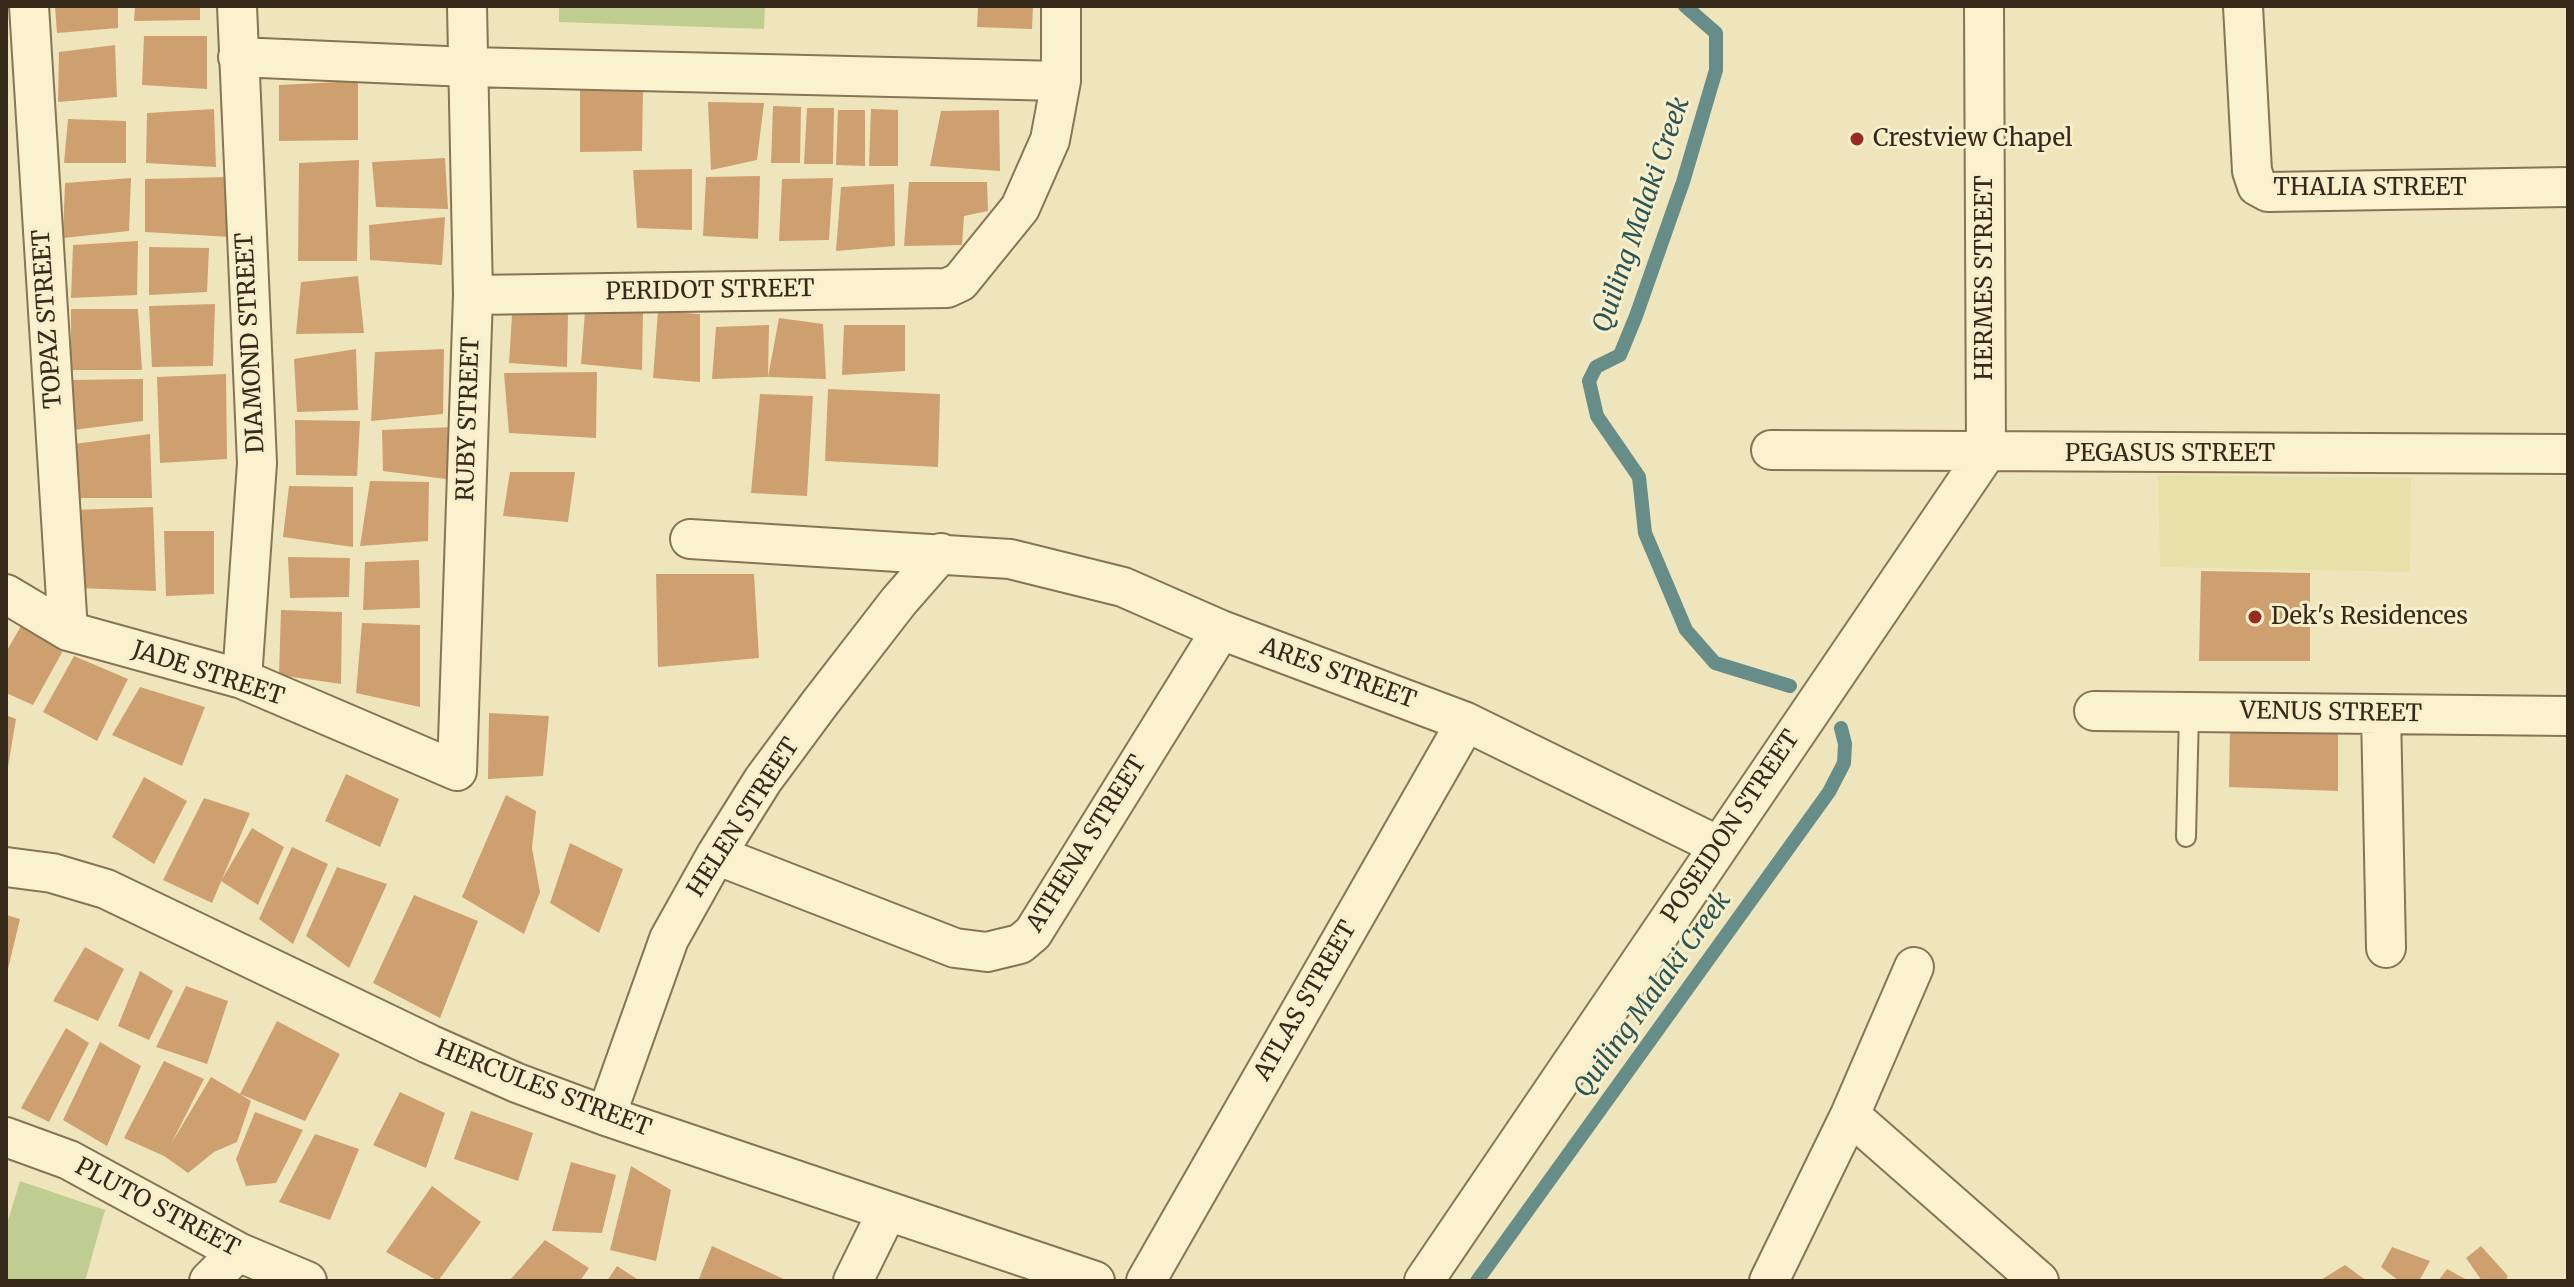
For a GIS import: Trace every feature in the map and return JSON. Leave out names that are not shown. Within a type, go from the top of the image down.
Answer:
[{"type":"street","name":"TOPAZ STREET","points":[[29,6],[68,631]]},
{"type":"street","name":"DIAMOND STREET","points":[[237,6],[257,463],[242,679]]},
{"type":"street","name":"RUBY STREET","points":[[457,771],[473,295],[467,6]]},
{"type":"street","points":[[238,57],[468,67],[1061,81],[1061,6]]},
{"type":"street","name":"HERMES STREET","points":[[1984,6],[1986,453]]},
{"type":"street","name":"THALIA STREET","points":[[2243,6],[2252,171],[2257,186],[2268,192],[2568,187]]},
{"type":"street","name":"PERIDOT STREET","points":[[473,295],[947,288],[960,282],[980,261],[1020,208],[1050,140],[1061,81]]},
{"type":"street","name":"PEGASUS STREET","points":[[1771,450],[2568,454]]},
{"type":"street","name":"POSEIDON STREET","points":[[1424,1281],[1986,453]]},
{"type":"street","name":"ARES STREET","points":[[690,539],[1010,559],[1123,587],[1221,630],[1466,722],[1719,846]]},
{"type":"street","name":"HELEN STREET","points":[[606,1116],[669,939],[716,855],[763,780],[810,716],[899,601],[941,553]]},
{"type":"street","name":"JADE STREET","points":[[6,594],[68,631],[242,679],[457,771]]},
{"type":"street","name":"ATHENA STREET","points":[[716,855],[955,948],[987,952],[1020,944],[1039,925],[1221,630]]},
{"type":"street","name":"VENUS STREET","points":[[2094,711],[2568,716]]},
{"type":"street","points":[[2381,714],[2386,948]]},
{"type":"street","name":"ATLAS STREET","points":[[1146,1281],[1466,722]]},
{"type":"street","name":"HERCULES STREET","points":[[6,867],[52,873],[106,889],[429,1044],[606,1116],[1095,1281]]},
{"type":"street","points":[[1769,1281],[1850,1115],[1914,967]]},
{"type":"street","points":[[1850,1115],[2039,1281]]},
{"type":"street","name":"PLUTO STREET","points":[[6,1137],[69,1160],[238,1252],[307,1281]]},
{"type":"street","points":[[853,1281],[887,1212]]},
{"type":"street","points":[[209,1281],[238,1252]]},
{"type":"lane","points":[[2186,837],[2189,712]]},
{"type":"shaded area","points":[[2158,475],[2411,478],[2410,572],[2160,567]]},
{"type":"green space","points":[[559,6],[765,6],[764,29],[559,22]]},
{"type":"green space","points":[[20,1181],[105,1210],[85,1281],[6,1281],[6,1227]]},
{"type":"building","points":[[55,6],[118,6],[118,28],[57,33]]},
{"type":"building","points":[[135,6],[200,6],[200,20],[134,21]]},
{"type":"building","points":[[978,6],[1033,6],[1032,29],[977,27]]},
{"type":"building","points":[[144,36],[207,36],[207,89],[142,85]]},
{"type":"building","points":[[115,45],[117,97],[58,102],[59,52]]},
{"type":"building","points":[[358,81],[358,140],[279,141],[279,85]]},
{"type":"building","points":[[580,88],[643,90],[642,151],[580,152]]},
{"type":"building","points":[[708,102],[764,103],[757,160],[711,170]]},
{"type":"building","points":[[773,106],[801,107],[800,163],[771,163]]},
{"type":"building","points":[[807,108],[834,108],[833,164],[804,164]]},
{"type":"building","points":[[214,109],[216,167],[146,163],[147,113]]},
{"type":"building","points":[[871,109],[898,110],[898,166],[869,166]]},
{"type":"building","points":[[838,110],[865,110],[865,166],[836,165]]},
{"type":"building","points":[[999,110],[1000,171],[930,166],[941,111]]},
{"type":"building","points":[[68,119],[126,121],[126,163],[64,163]]},
{"type":"building","points":[[445,158],[448,209],[376,207],[372,162]]},
{"type":"building","points":[[359,160],[357,261],[298,261],[299,163]]},
{"type":"building","points":[[692,169],[692,230],[637,228],[633,170]]},
{"type":"building","points":[[760,176],[758,239],[703,236],[706,177]]},
{"type":"building","points":[[227,177],[230,237],[145,232],[145,179]]},
{"type":"building","points":[[131,178],[129,231],[63,238],[65,183]]},
{"type":"building","points":[[833,178],[829,240],[779,241],[782,179]]},
{"type":"building","points":[[909,182],[987,182],[988,211],[964,216],[962,245],[904,246]]},
{"type":"building","points":[[894,184],[895,246],[836,251],[841,187]]},
{"type":"building","points":[[445,217],[442,265],[370,260],[369,225]]},
{"type":"building","points":[[138,241],[137,295],[71,298],[73,245]]},
{"type":"building","points":[[149,247],[209,248],[207,292],[149,295]]},
{"type":"building","points":[[358,276],[364,333],[296,334],[301,282]]},
{"type":"building","points":[[215,304],[213,366],[152,367],[149,306]]},
{"type":"building","points":[[71,309],[138,309],[142,370],[71,370]]},
{"type":"building","points":[[585,311],[643,311],[642,370],[581,364]]},
{"type":"building","points":[[658,311],[700,314],[700,382],[653,378]]},
{"type":"building","points":[[568,313],[567,367],[509,363],[512,315]]},
{"type":"building","points":[[779,318],[823,324],[826,379],[768,377]]},
{"type":"building","points":[[769,325],[768,377],[712,379],[716,327]]},
{"type":"building","points":[[844,325],[905,325],[905,371],[842,375]]},
{"type":"building","points":[[356,349],[358,410],[297,412],[294,359]]},
{"type":"building","points":[[444,349],[443,414],[371,421],[375,352]]},
{"type":"building","points":[[597,372],[596,438],[509,433],[504,373]]},
{"type":"building","points":[[226,374],[227,459],[160,463],[157,377]]},
{"type":"building","points":[[143,379],[143,421],[73,430],[68,380]]},
{"type":"building","points":[[828,389],[940,394],[938,467],[825,461]]},
{"type":"building","points":[[760,394],[813,396],[807,496],[751,493]]},
{"type":"building","points":[[295,420],[360,421],[357,476],[296,475]]},
{"type":"building","points":[[453,427],[454,480],[383,471],[382,430]]},
{"type":"building","points":[[150,434],[152,498],[75,498],[74,444]]},
{"type":"building","points":[[510,472],[575,472],[568,522],[503,516]]},
{"type":"building","points":[[370,481],[429,482],[428,541],[360,546]]},
{"type":"building","points":[[289,486],[353,487],[353,547],[283,537]]},
{"type":"building","points":[[153,507],[156,591],[78,588],[74,510]]},
{"type":"building","points":[[164,531],[214,531],[214,594],[166,596]]},
{"type":"building","points":[[288,557],[350,558],[349,597],[290,598]]},
{"type":"building","points":[[419,560],[420,608],[363,610],[365,562]]},
{"type":"building","name":"Dek's Residences","points":[[2201,571],[2310,573],[2310,661],[2199,661]]},
{"type":"building","points":[[656,574],[754,574],[759,658],[658,667]]},
{"type":"building","points":[[281,610],[342,612],[341,684],[279,675]]},
{"type":"building","points":[[362,623],[420,625],[420,707],[356,693]]},
{"type":"building","points":[[21,626],[65,647],[33,705],[6,693],[6,652]]},
{"type":"building","points":[[74,656],[128,679],[97,741],[43,712]]},
{"type":"building","points":[[140,687],[205,707],[182,766],[112,735]]},
{"type":"building","points":[[489,713],[549,716],[543,776],[488,779]]},
{"type":"building","points":[[6,715],[16,719],[8,767],[6,767]]},
{"type":"building","points":[[2230,727],[2338,727],[2338,791],[2229,787]]},
{"type":"building","points":[[346,774],[399,799],[380,847],[325,821]]},
{"type":"building","points":[[144,777],[187,801],[154,864],[112,837]]},
{"type":"building","points":[[506,795],[536,811],[532,848],[540,892],[524,934],[462,897]]},
{"type":"building","points":[[204,798],[250,813],[212,903],[163,880]]},
{"type":"building","points":[[252,828],[284,847],[258,905],[221,881]]},
{"type":"building","points":[[570,843],[623,869],[599,933],[550,903]]},
{"type":"building","points":[[292,847],[328,864],[293,944],[259,919]]},
{"type":"building","points":[[337,867],[387,884],[349,968],[306,936]]},
{"type":"building","points":[[414,895],[478,921],[440,1018],[373,983]]},
{"type":"building","points":[[6,915],[20,919],[7,973],[6,973]]},
{"type":"building","points":[[85,947],[124,969],[98,1021],[53,1001]]},
{"type":"building","points":[[140,971],[173,991],[149,1040],[118,1026]]},
{"type":"building","points":[[186,986],[228,1001],[207,1064],[156,1047]]},
{"type":"building","points":[[277,1021],[340,1054],[305,1121],[240,1094]]},
{"type":"building","points":[[66,1028],[89,1043],[49,1122],[21,1108]]},
{"type":"building","points":[[100,1042],[141,1066],[107,1146],[63,1120]]},
{"type":"building","points":[[164,1061],[204,1079],[171,1144],[211,1077],[251,1101],[237,1142],[214,1152],[188,1173],[164,1156],[124,1138]]},
{"type":"building","points":[[400,1092],[445,1113],[426,1168],[373,1145]]},
{"type":"building","points":[[471,1111],[533,1133],[518,1181],[454,1159]]},
{"type":"building","points":[[255,1112],[303,1130],[276,1183],[246,1186],[236,1159]]},
{"type":"building","points":[[315,1134],[359,1149],[330,1220],[279,1202]]},
{"type":"building","points":[[571,1162],[616,1175],[602,1233],[552,1231]]},
{"type":"building","points":[[631,1166],[671,1190],[656,1261],[610,1250]]},
{"type":"building","points":[[432,1186],[481,1222],[438,1281],[386,1252]]},
{"type":"building","points":[[545,1240],[589,1268],[580,1281],[509,1281]]},
{"type":"building","points":[[712,1246],[788,1281],[698,1281]]},
{"type":"building","points":[[2481,1246],[2508,1276],[2505,1281],[2482,1281],[2466,1258]]},
{"type":"building","points":[[2392,1247],[2430,1261],[2419,1281],[2399,1281],[2381,1267]]},
{"type":"building","points":[[2345,1265],[2367,1281],[2319,1281]]},
{"type":"building","points":[[617,1266],[640,1281],[607,1281]]},
{"type":"building","points":[[2447,1269],[2469,1281],[2438,1281]]},
{"type":"waterway","name":"Quiling Malaki Creek","points":[[1685,6],[1716,33],[1716,70],[1683,182],[1636,316],[1620,355],[1596,367],[1589,381],[1597,416],[1639,477],[1645,533],[1686,630],[1715,663],[1790,686]]},
{"type":"waterway","name":"Quiling Malaki Creek","points":[[1477,1281],[1829,792],[1844,763],[1845,744],[1841,728]]},
{"type":"place","name":"Crestview Chapel","points":[[1857,139]]},
{"type":"place","name":"Dek's Residences","points":[[2255,617]]}]
